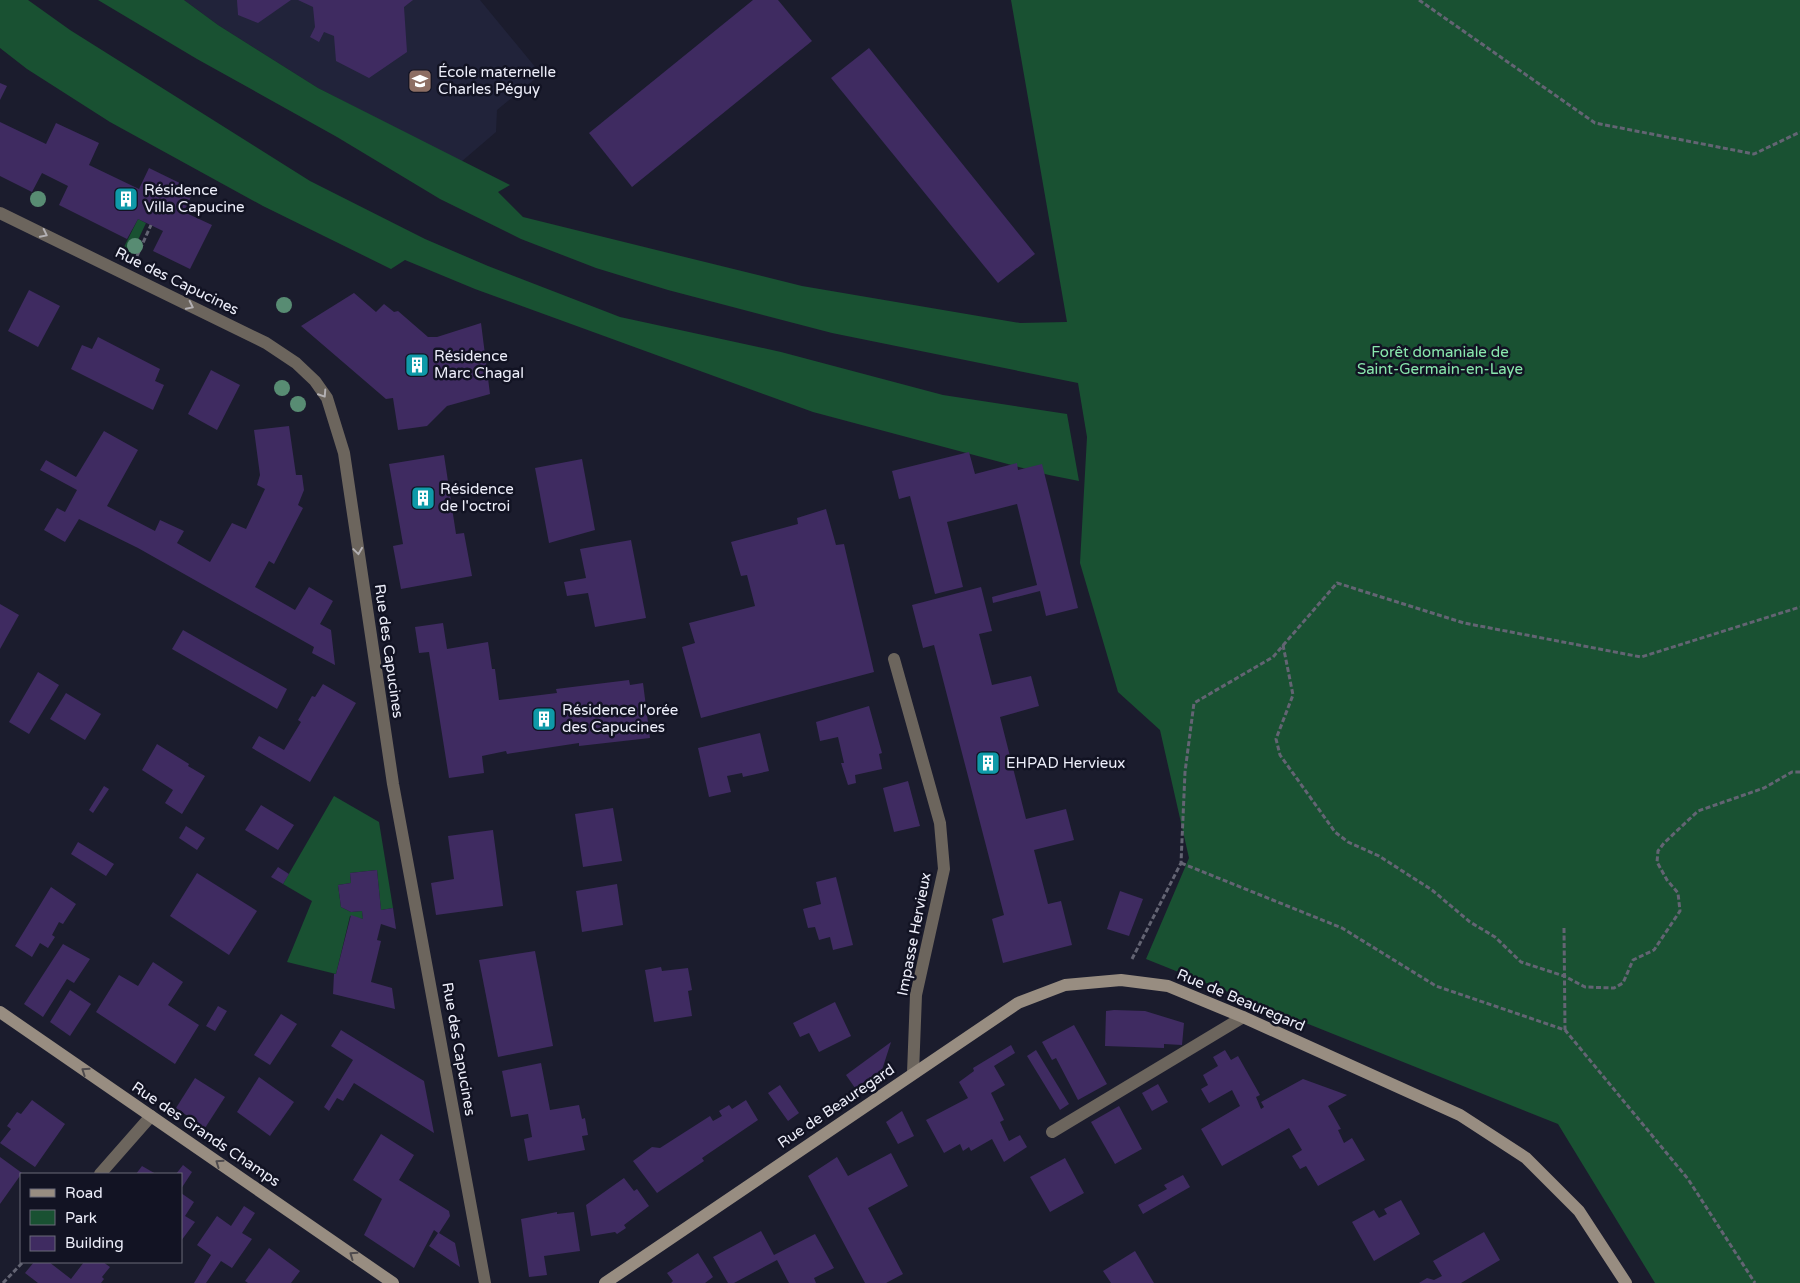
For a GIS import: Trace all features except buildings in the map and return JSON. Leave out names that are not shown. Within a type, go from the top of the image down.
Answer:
[{"type":"street","name":"Rue des Capucines","points":[[0,212],[266,343],[296,363],[315,381],[327,398],[344,453],[393,784],[485,1283]]},
{"type":"street","name":"Impasse Hervieux","points":[[894,659],[940,823],[944,869],[916,995],[913,1073]]},
{"type":"street","name":"Rue de Beauregard","points":[[605,1283],[1018,1003],[1065,985],[1121,980],[1168,986],[1243,1017],[1460,1115],[1526,1158],[1579,1211],[1626,1283]]},
{"type":"street","name":"Rue des Grands Champs","points":[[0,1012],[393,1283]]},
{"type":"street","points":[[1052,1132],[1243,1017]]},
{"type":"street","points":[[101,1173],[151,1116]]},
{"type":"path","points":[[1419,0],[1595,124],[1754,154],[1800,132]]},
{"type":"path","points":[[134,261],[151,225]]},
{"type":"path","points":[[1121,980],[1181,863],[1185,772],[1194,703],[1273,657],[1337,584],[1464,623],[1641,657],[1800,607]]},
{"type":"path","points":[[1283,645],[1293,695],[1276,738],[1280,755],[1336,832],[1348,842],[1379,856],[1432,890],[1470,922],[1496,937],[1521,962],[1564,976],[1584,987],[1614,988],[1624,983],[1633,960],[1654,950],[1680,911],[1678,893],[1667,880],[1657,862],[1658,851],[1664,844],[1698,811],[1764,788],[1792,772],[1800,772]]},
{"type":"path","points":[[1181,863],[1342,928],[1436,986],[1564,1030],[1688,1179],[1755,1283]]},
{"type":"path","points":[[1564,928],[1564,1030]]},
{"type":"path","points":[[3,1283],[22,1263]]},
{"type":"shaded area","name":"École maternelle Charles Péguy","points":[[184,0],[480,0],[541,74],[497,110],[496,132],[461,162],[318,88],[218,25]]},
{"type":"green space","points":[[0,0],[28,0],[70,30],[310,181],[425,239],[488,266],[620,317],[781,352],[943,395],[1067,414],[1079,481],[1049,475],[813,412],[475,289],[405,260],[391,269],[263,206],[110,122],[27,69],[0,48]]},
{"type":"green space","name":"Forêt domaniale de Saint-Germain-en-Laye","points":[[98,0],[184,0],[218,25],[318,88],[510,185],[498,192],[523,217],[802,286],[1020,323],[1067,322],[1011,0],[1800,0],[1800,1283],[1655,1283],[1558,1124],[1146,959],[1189,858],[1160,730],[1118,692],[1080,563],[1087,437],[1078,383],[832,333],[668,290],[596,268],[521,239],[440,199],[337,137],[197,59]]},
{"type":"green space","points":[[138,219],[146,223],[130,257],[121,253]]},
{"type":"green space","points":[[334,796],[379,822],[393,908],[381,910],[377,870],[350,873],[351,883],[338,885],[341,907],[351,912],[362,911],[363,919],[350,916],[336,974],[287,962],[312,901],[283,884]]},
{"type":"place","name":"École maternelle Charles Péguy","points":[[420,81]]},
{"type":"place","name":"Résidence Villa Capucine","points":[[126,199]]},
{"type":"place","name":"Résidence Marc Chagal","points":[[417,365]]},
{"type":"place","name":"Résidence de l'octroi","points":[[423,498]]},
{"type":"place","name":"Résidence l'orée des Capucines","points":[[544,719]]},
{"type":"place","name":"EHPAD Hervieux","points":[[988,763]]}]
